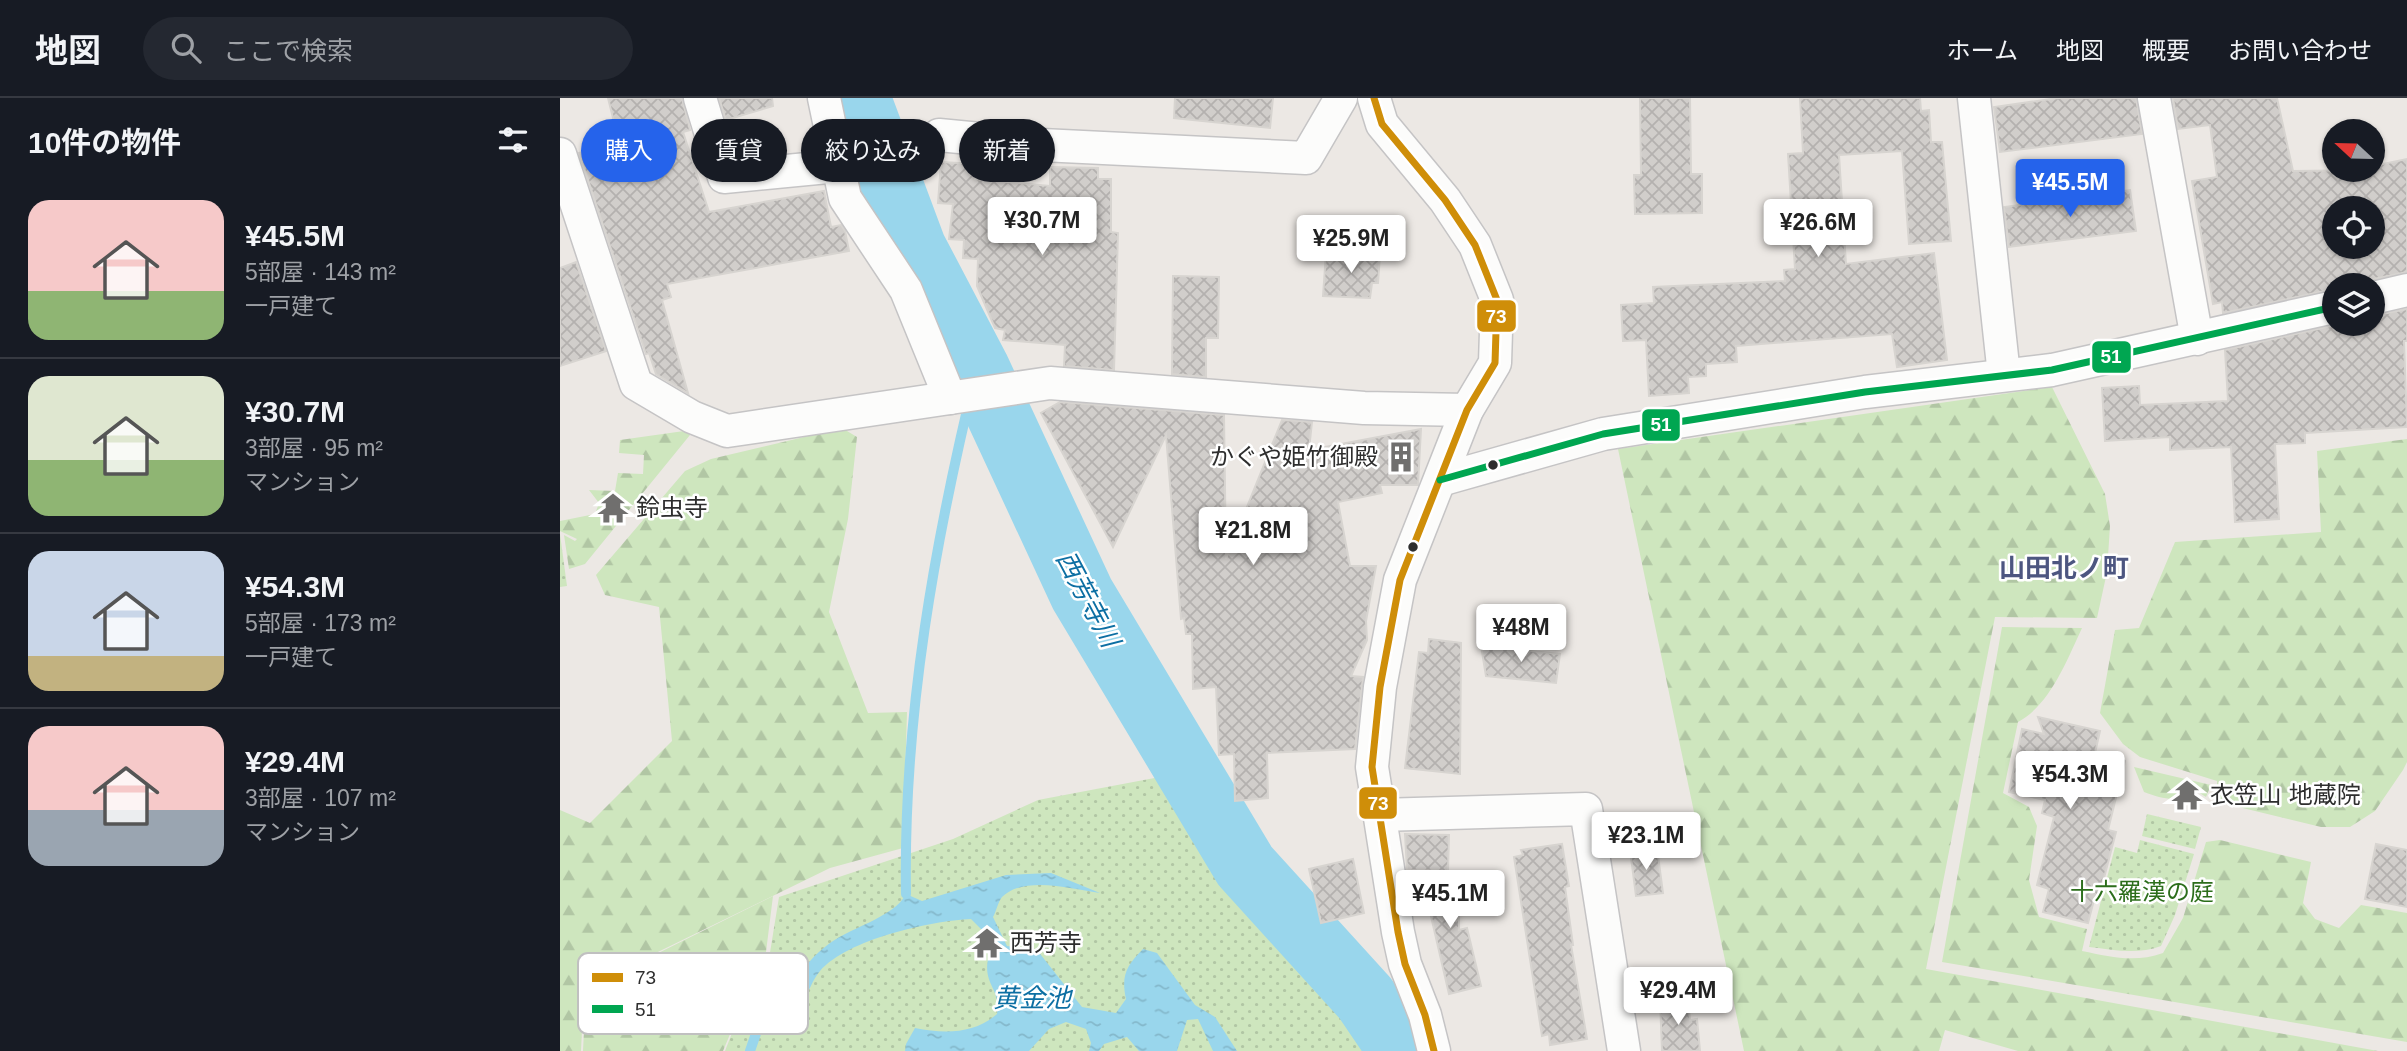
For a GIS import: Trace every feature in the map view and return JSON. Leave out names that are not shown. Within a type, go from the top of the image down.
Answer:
[{"type":"street","points":[[700,98],[724,177],[801,170]]},
{"type":"street","points":[[824,98],[828,119]]},
{"type":"street","points":[[945,136],[1054,146],[1306,158],[1341,98]]},
{"type":"street","points":[[1374,98],[1382,124],[1444,200],[1475,245],[1497,300],[1495,363],[1467,410],[1400,580],[1380,687],[1372,767],[1402,953],[1426,1015],[1434,1051]]},
{"type":"street","points":[[1973,98],[2004,375]]},
{"type":"street","points":[[2154,98],[2197,339]]},
{"type":"street","points":[[560,154],[636,384],[692,418],[727,431],[1050,383],[1364,408],[1467,410]]},
{"type":"street","points":[[842,182],[845,198],[906,290],[950,398]]},
{"type":"street","points":[[2385,295],[2407,290]]},
{"type":"street","points":[[1440,480],[1603,434],[1865,392],[2052,370],[2322,310]]},
{"type":"street","points":[[1380,815],[1586,809],[1624,1051]]},
{"type":"green space","points":[[2052,387],[2105,494],[2110,526],[2107,572],[2097,618],[1995,617],[1926,969],[2378,1051],[2018,1051],[1945,1030],[1939,1051],[1744,1051],[1618,449]]},
{"type":"green space","points":[[842,428],[857,437],[848,519],[829,612],[868,713],[907,712],[903,848],[830,868],[656,953],[578,953],[578,1034],[582,1034],[581,1051],[560,1051],[560,810],[590,823],[672,741],[659,607],[605,595],[596,575],[685,471],[711,459]]},
{"type":"green space","points":[[684,431],[690,435],[585,564],[569,569],[564,535],[575,541],[577,539],[560,531],[560,521],[595,514],[599,503],[589,490],[615,491],[618,473],[643,474],[644,455],[619,453],[620,440]]},
{"type":"green space","points":[[2407,439],[2407,762],[2375,811],[2350,827],[2321,827],[2222,803],[2217,796],[2217,781],[2140,757],[2123,744],[2100,713],[2115,630],[2139,628],[2175,542],[2321,532],[2317,451]]},
{"type":"green space","points":[[560,534],[567,586],[560,587]]},
{"type":"green space","points":[[2002,627],[2082,628],[2064,667],[2048,693],[2039,705],[2018,722],[2003,793],[2029,807],[2037,826],[2029,880],[2039,917],[2087,929],[2082,951],[2123,958],[2153,956],[2163,953],[2183,918],[2206,842],[2220,840],[2311,862],[2303,903],[2315,919],[2339,928],[2361,905],[2407,913],[2407,1042],[1942,962]]},
{"type":"green space","points":[[2134,767],[2211,785],[2206,797],[2198,792],[2177,799],[2158,797],[2144,792]]},
{"type":"green space","name":"西芳寺","points":[[1165,776],[1241,888],[1344,1003],[1380,1051],[725,1051],[732,1034],[808,1034],[808,953],[770,953],[779,897],[953,839],[1038,800]]},
{"type":"green space","points":[[2147,814],[2201,827],[2195,849],[2142,836]]},
{"type":"green space","name":"十六羅漢の庭","points":[[2140,840],[2194,854],[2175,915],[2161,946],[2135,951],[2089,947],[2115,847],[2137,853]]},
{"type":"green space","points":[[773,896],[766,953],[658,953]]},
{"type":"green space","points":[[584,1034],[730,1034],[723,1051],[583,1051]]},
{"type":"water","name":"黄金池","points":[[1051,873],[1100,893],[1049,885],[1023,887],[1002,897],[993,917],[1007,946],[1037,950],[1082,1007],[1116,1013],[1126,999],[1126,972],[1143,949],[1157,953],[1195,1005],[1215,1017],[1237,1051],[1213,1051],[1198,1019],[1187,1020],[1177,1051],[1139,1051],[1127,1037],[1104,1044],[1099,1051],[1089,1051],[1091,1043],[1086,1029],[1066,1022],[1049,1029],[1029,1051],[905,1051],[915,1028],[959,1031],[988,1021],[997,1014],[998,1004],[987,967],[994,942],[971,919],[934,923],[869,941],[833,960],[820,971],[808,992],[808,964],[819,952],[834,940],[891,910],[906,894],[922,901],[1006,875]]},
{"type":"building","points":[[608,98],[682,98],[690,130],[683,132],[691,157],[691,182],[699,182],[709,212],[824,191],[831,227],[841,225],[845,231],[849,251],[667,284],[671,297],[662,300],[688,393],[656,374],[649,353],[646,354],[589,182],[677,182],[677,119],[613,119]]},
{"type":"building","points":[[719,98],[772,98],[773,106],[726,119]]},
{"type":"building","points":[[1175,98],[1273,98],[1270,128],[1174,118]]},
{"type":"building","points":[[1640,98],[1690,98],[1691,174],[1702,174],[1702,213],[1635,214],[1634,175],[1641,175]]},
{"type":"building","points":[[1800,98],[1920,98],[1921,111],[1929,110],[1931,142],[1942,142],[1951,241],[1909,244],[1902,151],[1839,155],[1846,264],[1934,253],[1947,360],[1897,367],[1892,334],[1736,346],[1737,362],[1706,364],[1706,376],[1688,377],[1689,393],[1649,396],[1646,340],[1623,341],[1621,305],[1654,303],[1653,287],[1785,281],[1784,270],[1795,269],[1788,154],[1803,153]]},
{"type":"building","points":[[2058,98],[2136,98],[2142,134],[2000,152],[1994,107]]},
{"type":"building","points":[[2173,98],[2277,98],[2293,171],[2322,171],[2322,182],[2385,182],[2385,164],[2407,159],[2407,272],[2385,277],[2385,273],[2322,273],[2322,292],[2223,313],[2222,302],[2213,304],[2192,181],[2217,177],[2210,125],[2178,129]]},
{"type":"building","points":[[945,162],[959,163],[959,182],[1007,182],[1050,186],[1050,182],[1055,182],[1055,167],[1098,168],[1098,179],[1111,179],[1111,232],[1118,233],[1114,370],[1064,366],[1065,345],[1003,340],[1005,330],[995,328],[977,286],[978,259],[963,258],[964,240],[949,239],[953,204],[938,203],[940,182],[945,182]]},
{"type":"building","points":[[2130,190],[2136,231],[2009,247],[2004,207]]},
{"type":"building","points":[[1326,253],[1380,255],[1378,283],[1372,283],[1370,298],[1323,296]]},
{"type":"building","points":[[576,262],[606,351],[560,366],[560,268]]},
{"type":"building","points":[[1173,276],[1219,277],[1218,338],[1206,338],[1206,377],[1172,374]]},
{"type":"building","points":[[2407,309],[2407,341],[2404,341],[2407,427],[2305,433],[2305,443],[2275,444],[2279,519],[2235,522],[2231,447],[2170,450],[2170,437],[2105,441],[2102,388],[2139,386],[2140,405],[2228,401],[2225,350],[2322,328],[2322,336],[2385,336],[2385,314]]},
{"type":"building","points":[[1060,402],[1224,415],[1226,559],[1282,420],[1312,422],[1309,450],[1421,429],[1418,485],[1380,485],[1382,493],[1338,502],[1350,566],[1376,566],[1366,621],[1367,640],[1351,676],[1363,677],[1355,749],[1267,753],[1268,798],[1235,801],[1234,754],[1219,755],[1216,687],[1193,689],[1192,634],[1186,634],[1184,618],[1181,619],[1166,435],[1113,547],[1041,413]]},
{"type":"building","points":[[1429,639],[1461,643],[1460,774],[1405,768],[1419,652],[1428,653]]},
{"type":"building","points":[[1481,646],[1560,654],[1556,683],[1486,676]]},
{"type":"building","points":[[2038,717],[2100,731],[2095,753],[2125,761],[2108,830],[2116,832],[2098,901],[2094,900],[2088,923],[2043,912],[2049,889],[2037,885],[2054,817],[2042,813],[2045,800],[2009,792],[2022,729],[2044,734]]},
{"type":"building","points":[[1405,834],[1449,835],[1448,871],[1407,870]]},
{"type":"building","points":[[1562,844],[1569,886],[1565,887],[1571,945],[1587,1039],[1550,1045],[1549,1034],[1542,1036],[1514,857],[1523,855],[1521,850]]},
{"type":"building","points":[[2376,844],[2407,850],[2407,907],[2365,899]]},
{"type":"building","points":[[1657,848],[1663,893],[1636,896],[1630,850]]},
{"type":"building","points":[[1353,859],[1364,913],[1321,923],[1309,869]]},
{"type":"building","points":[[1424,871],[1459,872],[1459,930],[1467,928],[1481,986],[1449,994],[1430,912],[1423,912]]},
{"type":"building","points":[[1688,999],[1690,1020],[1697,1019],[1700,1051],[1662,1051],[1660,1000]]},
{"type":"waterway","name":"西芳寺川","points":[[858,98],[914,248],[977,368],[1082,594],[1245,866],[1365,998],[1401,1051]]},
{"type":"waterway","points":[[906,894],[906,827],[916,695],[935,563],[977,368]]},
{"type":"waterway","points":[[750,1051],[756,1034]]},
{"type":"transit line","name":"73","points":[[1374,98],[1382,124],[1445,200],[1475,245],[1497,300],[1495,363],[1467,410],[1400,580],[1380,687],[1372,767],[1398,932],[1405,964],[1425,1015],[1434,1051]]},
{"type":"transit line","name":"51","points":[[1440,480],[1603,434],[1865,392],[2052,370],[2322,310]]},
{"type":"place","name":"かぐや姫竹御殿","points":[[1401,457]]},
{"type":"place","name":"鈴虫寺","points":[[613,508]]},
{"type":"place","name":"衣笠山 地蔵院","points":[[2187,795]]},
{"type":"place","name":"西芳寺","points":[[987,943]]},
{"type":"district","name":"山田北ノ町","points":[[2064,568]]}]
